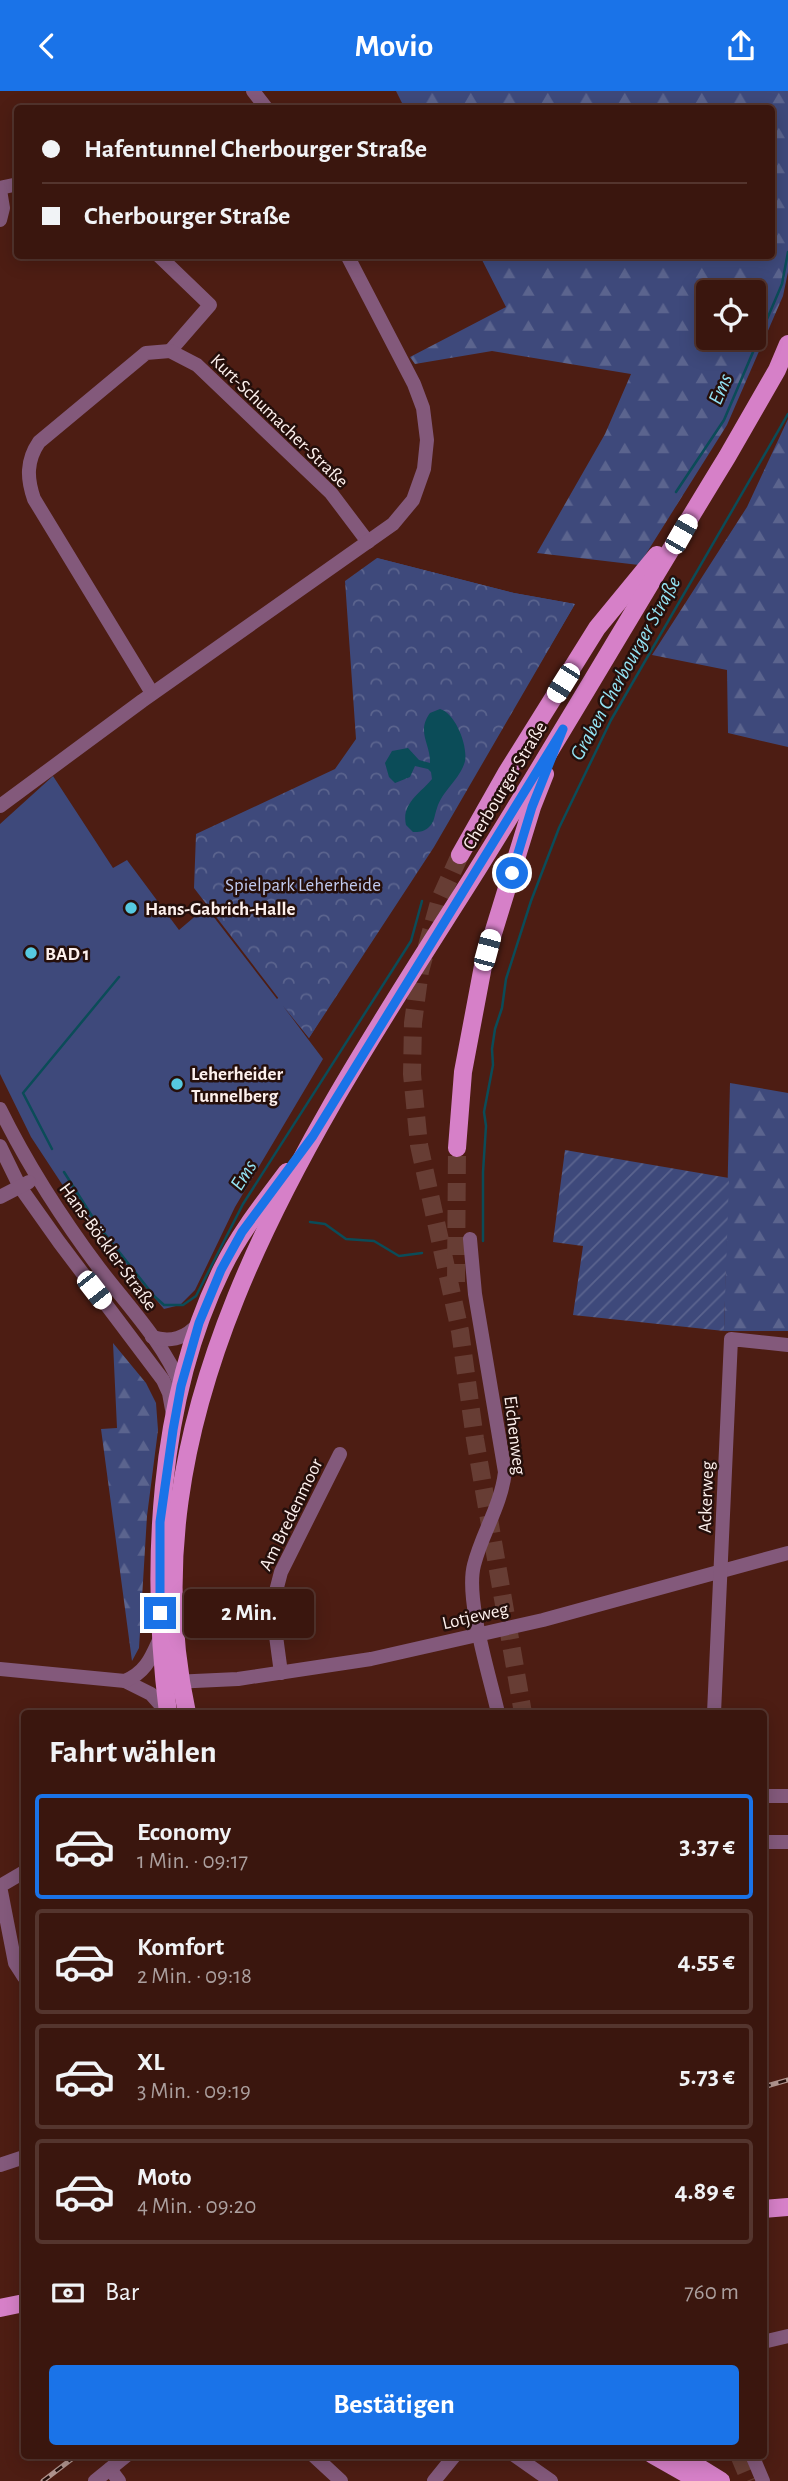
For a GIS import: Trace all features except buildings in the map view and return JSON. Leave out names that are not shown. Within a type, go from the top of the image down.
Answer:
[{"type":"main road","name":"Cherbourger Straße","points":[[186,1710],[172,1682],[161,1637],[160,1522],[181,1386],[199,1323],[221,1270],[242,1232],[313,1136],[563,729],[753,415],[788,344]]},
{"type":"main road","points":[[460,855],[507,772],[597,628],[693,512]]},
{"type":"main road","points":[[457,1148],[463,1072],[483,966],[532,807],[563,729]]},
{"type":"main road","name":"Cherbourger Straße","points":[[168,1710],[172,1682],[177,1531],[182,1482],[192,1431],[205,1381],[242,1285],[313,1136]]},
{"type":"main road","points":[[192,1431],[191,1410],[181,1386],[191,1387],[205,1381]]},
{"type":"main road","points":[[767,2209],[788,2207]]},
{"type":"main road","points":[[0,2308],[21,2304]]},
{"type":"main road","points":[[660,2459],[699,2481]]},
{"type":"main road","points":[[685,2459],[721,2481]]},
{"type":"street","points":[[253,91],[264,105]]},
{"type":"street","points":[[0,189],[3,208],[0,221]]},
{"type":"street","points":[[152,693],[34,499],[28,470],[32,452],[39,442],[146,353],[170,351],[210,305],[162,259]]},
{"type":"street","points":[[0,806],[152,693],[393,524],[413,500],[424,469],[427,440],[423,408],[414,384],[348,259]]},
{"type":"street","name":"Kurt-Schumacher-Straße","points":[[170,351],[197,365],[331,493],[368,542]]},
{"type":"street","name":"Hans-Böckler-Straße","points":[[0,1109],[36,1178],[91,1258],[152,1336],[171,1364],[181,1386]]},
{"type":"street","name":"Hans-Böckler-Straße","points":[[0,1146],[20,1187],[163,1380],[173,1410],[173,1430]]},
{"type":"street","points":[[0,1197],[36,1178]]},
{"type":"street","name":"Eichenweg","points":[[470,1239],[475,1294],[505,1472],[500,1498],[477,1555],[472,1575],[479,1634],[497,1710]]},
{"type":"street","points":[[152,1336],[161,1340],[175,1339],[185,1336],[199,1323]]},
{"type":"street","name":"Ackerweg","points":[[714,1710],[731,1339],[788,1345]]},
{"type":"street","points":[[163,1380],[181,1386]]},
{"type":"street","name":"Am Bredenmoor","points":[[281,1674],[276,1636],[275,1595],[281,1572],[341,1454]]},
{"type":"street","name":"Lotjeweg","points":[[172,1682],[238,1679],[371,1660],[543,1620],[788,1553]]},
{"type":"street","points":[[125,1681],[139,1675],[148,1666],[161,1637]]},
{"type":"street","points":[[0,1669],[125,1681],[151,1694],[165,1710]]},
{"type":"street","points":[[767,1796],[788,1797]]},
{"type":"street","points":[[767,1842],[788,1842]]},
{"type":"street","points":[[21,1874],[0,1885],[15,1963],[21,1972]]},
{"type":"street","points":[[0,2165],[21,2158]]},
{"type":"street","points":[[767,2341],[788,2336]]},
{"type":"street","points":[[95,2481],[122,2459]]},
{"type":"street","points":[[317,2459],[341,2481]]},
{"type":"street","points":[[434,2481],[452,2459]]},
{"type":"street","points":[[520,2459],[551,2481]]},
{"type":"street","points":[[754,2459],[763,2481]]},
{"type":"street","points":[[110,2469],[119,2481]]},
{"type":"green space","points":[[396,91],[788,91],[788,272],[783,296],[766,335],[766,280],[696,280],[696,350],[760,350],[727,425],[639,565],[537,553],[605,434],[631,374],[492,351],[415,364],[410,357],[506,307],[482,259],[775,259],[775,105],[403,105]]},
{"type":"green space","points":[[788,419],[788,747],[728,733],[727,670],[652,655],[747,507]]},
{"type":"green space","points":[[377,558],[514,593],[575,604],[309,1038],[283,1006],[323,1059],[235,1207],[195,1290],[180,1305],[164,1309],[77,1207],[31,1137],[0,1074],[0,824],[53,776],[113,868],[127,860],[179,930],[206,907],[277,999],[370,847]]},
{"type":"green space","name":"Spielpark Leherheide","points":[[377,558],[514,593],[575,604],[434,847],[309,1038],[194,888],[196,834],[335,769],[356,739],[345,581]]},
{"type":"green space","points":[[730,1083],[788,1093],[788,1331],[724,1331]]},
{"type":"green space","points":[[565,1150],[729,1178],[724,1331],[573,1315],[583,1246],[553,1242]]},
{"type":"green space","points":[[113,1343],[146,1383],[156,1403],[158,1430],[147,1516],[139,1648],[132,1661],[101,1429],[117,1428]]},
{"type":"shaded area","points":[[440,709],[451,717],[459,730],[465,761],[460,773],[439,802],[430,826],[423,831],[413,832],[406,825],[406,811],[413,799],[432,779],[431,772],[415,766],[410,777],[395,783],[389,777],[385,763],[392,751],[408,748],[419,760],[430,763],[424,726],[430,713]]},
{"type":"waterway","name":"Ems","points":[[676,492],[724,420],[782,284],[788,252]]},
{"type":"waterway","name":"Graben Cherbourger Straße","points":[[483,1241],[486,1126],[484,1112],[493,1065],[492,1049],[506,979],[531,901],[559,828],[611,720],[788,414]]},
{"type":"waterway","name":"Ems","points":[[64,1172],[97,1224],[154,1296],[164,1305],[183,1305],[196,1296],[243,1204],[411,941],[422,901]]},
{"type":"waterway","name":"Ems","points":[[52,1149],[23,1093],[119,977]]},
{"type":"waterway","name":"Graben Cherbourger Straße","points":[[310,1222],[325,1224],[346,1239],[374,1241],[399,1256],[422,1253]]},
{"type":"tunnel","points":[[460,855],[440,899],[420,971],[413,1023],[412,1074],[419,1145],[460,1331],[475,1439],[522,1710]]},
{"type":"tunnel","points":[[456,1282],[457,1148]]},
{"type":"tunnel","points":[[741,2459],[750,2481]]},
{"type":"railway","points":[[767,2086],[788,2080]]},
{"type":"railway","points":[[43,2481],[72,2459]]},
{"type":"place","name":"Hans-Gabrich-Halle","points":[[131,908]]},
{"type":"place","name":"BAD 1","points":[[31,953]]},
{"type":"place","name":"Leherheider Tunnelberg","points":[[177,1084]]},
{"type":"route","points":[[160,1613],[160,1522],[173,1430],[188,1358],[221,1270],[242,1232],[313,1136],[563,729],[532,807],[512,873]]}]
